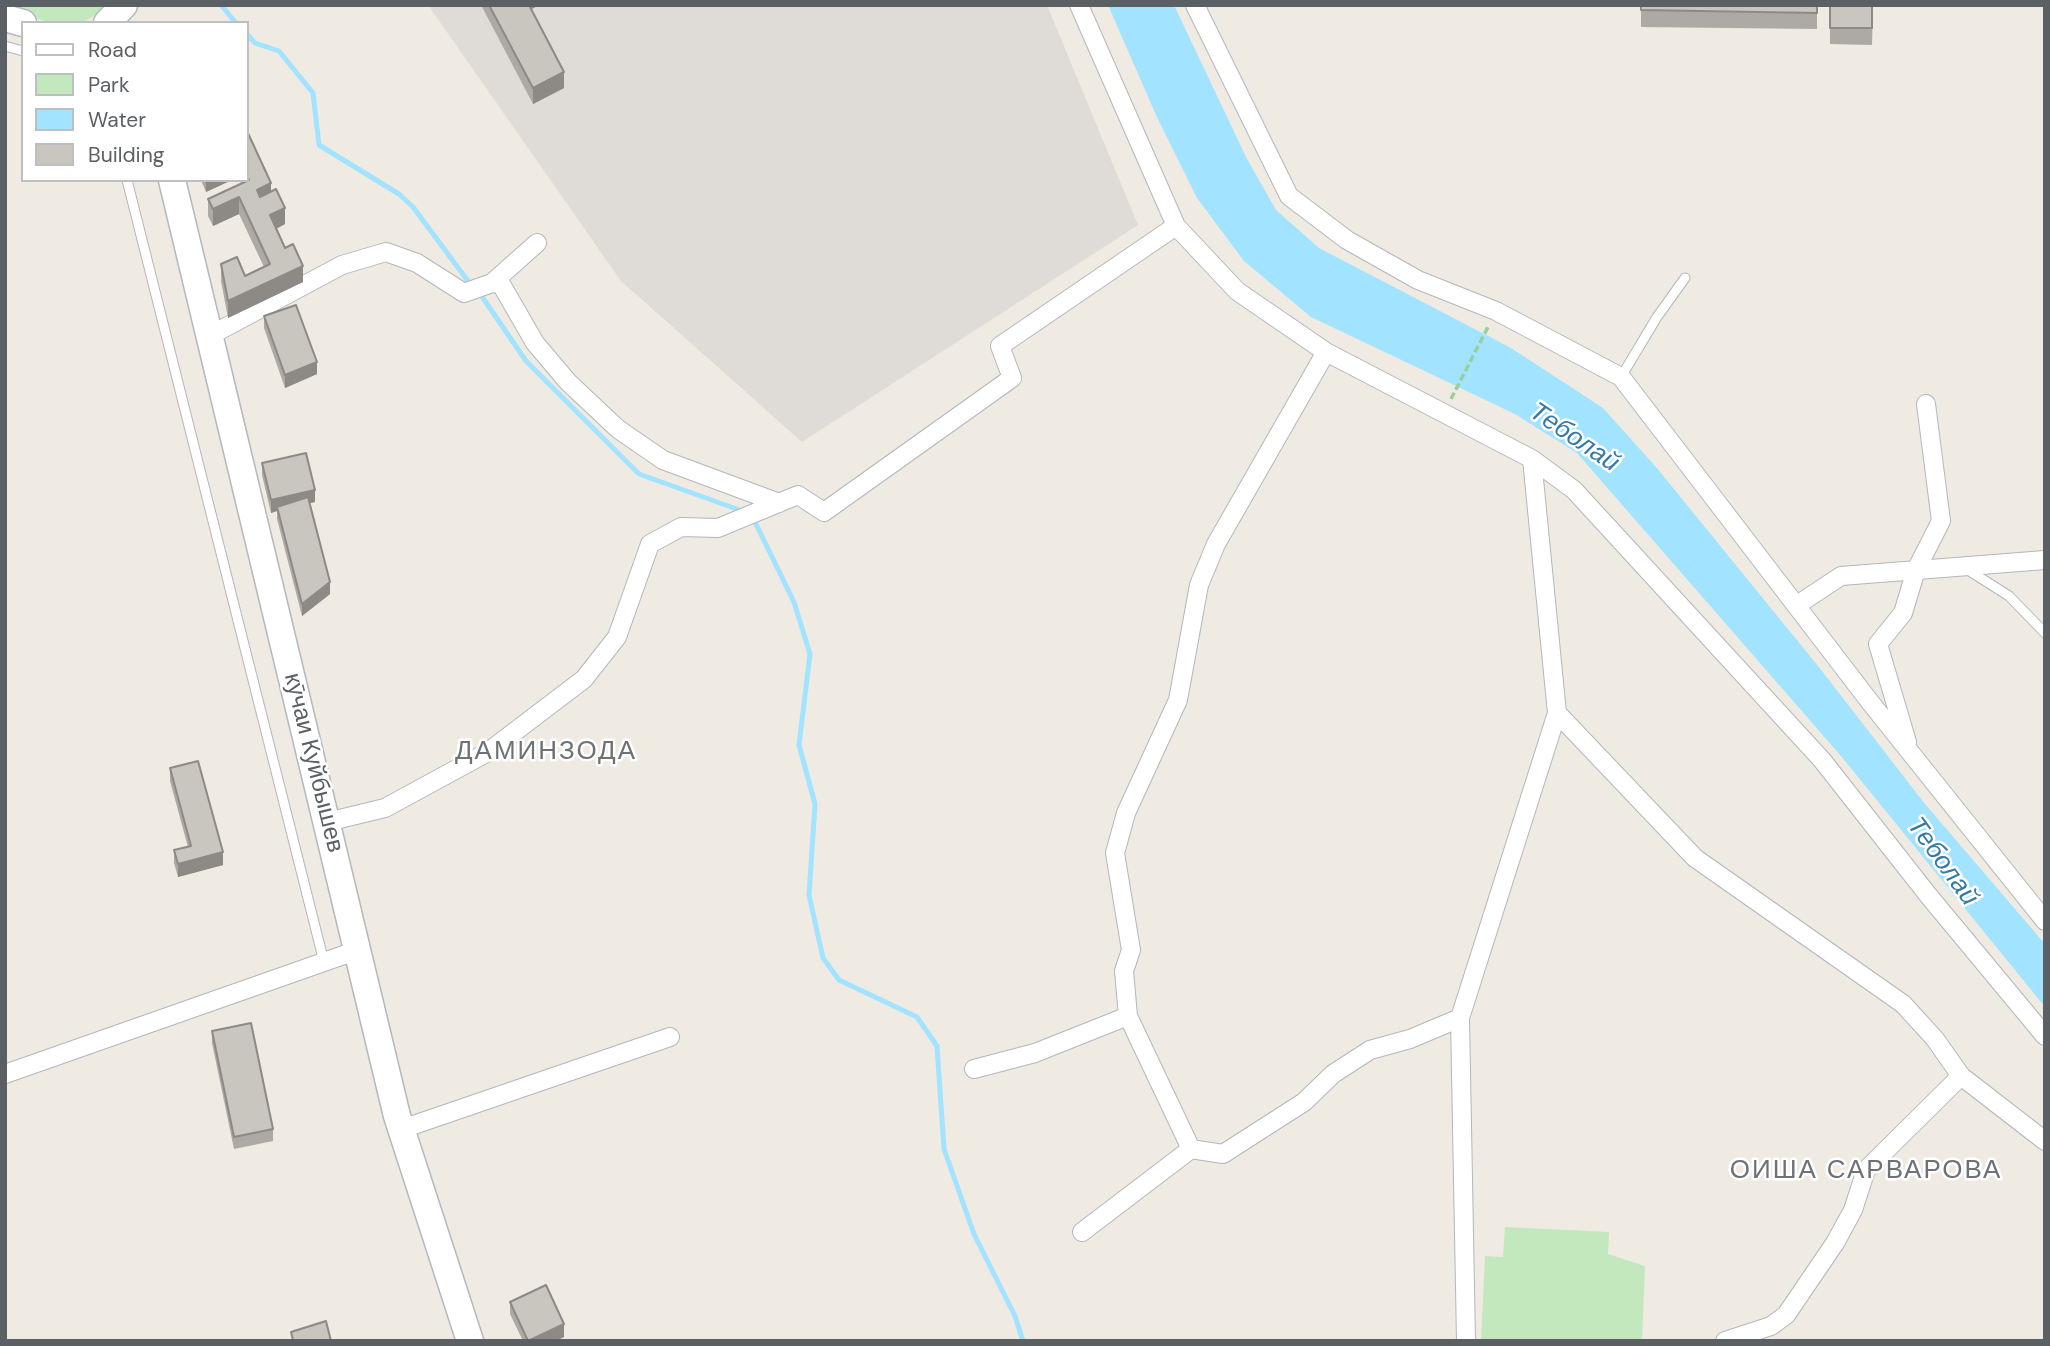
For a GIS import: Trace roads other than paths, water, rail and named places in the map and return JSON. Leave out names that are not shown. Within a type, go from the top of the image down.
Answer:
[{"type":"main road","points":[[109,21],[124,5]]},
{"type":"main road","name":"кӯчаи Куйбышев","points":[[173,182],[402,1129],[470,1341]]},
{"type":"street","points":[[1079,5],[1177,226],[1237,291],[1326,352],[1532,459],[1574,490],[1822,760],[2045,1036]]},
{"type":"street","points":[[1195,5],[1289,196],[1347,240],[1418,280],[1496,311],[1621,377],[2045,921]]},
{"type":"street","points":[[327,822],[385,808],[488,752],[584,679],[617,637],[650,544],[681,527],[718,528],[798,495],[824,512],[1012,378],[1000,346],[1177,226]]},
{"type":"street","points":[[211,335],[342,265],[386,253],[417,263],[464,293],[492,283],[537,243]]},
{"type":"street","points":[[492,283],[501,284],[535,343],[568,382],[618,429],[663,460],[779,503]]},
{"type":"street","points":[[1191,1149],[1128,1016],[1124,971],[1131,950],[1115,853],[1126,813],[1178,700],[1199,585],[1216,544],[1326,352]]},
{"type":"street","points":[[1911,752],[1878,644],[1903,613],[1916,570],[1941,521],[1926,404]]},
{"type":"street","points":[[1466,1341],[1460,1017],[1557,713],[1532,459]]},
{"type":"street","points":[[1797,605],[1842,576],[2045,560]]},
{"type":"street","points":[[1557,713],[1695,858],[1903,1004],[1935,1039],[1961,1076],[2045,1141]]},
{"type":"street","points":[[5,1074],[358,950]]},
{"type":"street","points":[[974,1069],[1035,1053],[1128,1016]]},
{"type":"street","points":[[1082,1231],[1191,1149],[1223,1154],[1304,1102],[1333,1074],[1370,1050],[1410,1039],[1460,1017]]},
{"type":"street","points":[[402,1129],[670,1037]]},
{"type":"street","points":[[1725,1341],[1771,1326],[1786,1315],[1835,1243],[1853,1210],[1866,1170],[1961,1076]]},
{"type":"lane","points":[[128,182],[324,962]]},
{"type":"lane","points":[[1621,377],[1657,317],[1685,278]]},
{"type":"lane","points":[[1963,566],[2009,596],[2045,633]]},
{"type":"water","name":"Теболай","points":[[1108,5],[1174,5],[1246,157],[1276,210],[1319,248],[1511,348],[1603,408],[1656,467],[1818,666],[1925,804],[2045,944],[2045,1007],[1841,756],[1577,453],[1515,414],[1311,317],[1244,261],[1197,198],[1156,115]]},
{"type":"waterway","points":[[221,5],[234,21]]},
{"type":"waterway","points":[[248,35],[255,43],[279,51],[313,93],[319,145],[399,194],[413,207],[468,281]]},
{"type":"waterway","points":[[483,298],[526,361],[639,474],[745,512]]},
{"type":"waterway","points":[[753,518],[794,602],[810,654],[799,745],[815,804],[809,895],[823,958],[839,980],[917,1017],[937,1046],[944,1149],[974,1234],[1015,1316],[1023,1341]]},
{"type":"district","name":"ДАМИНЗОДА","points":[[546,752]]},
{"type":"district","name":"ОИША САРВАРОВА","points":[[1866,1171]]}]
